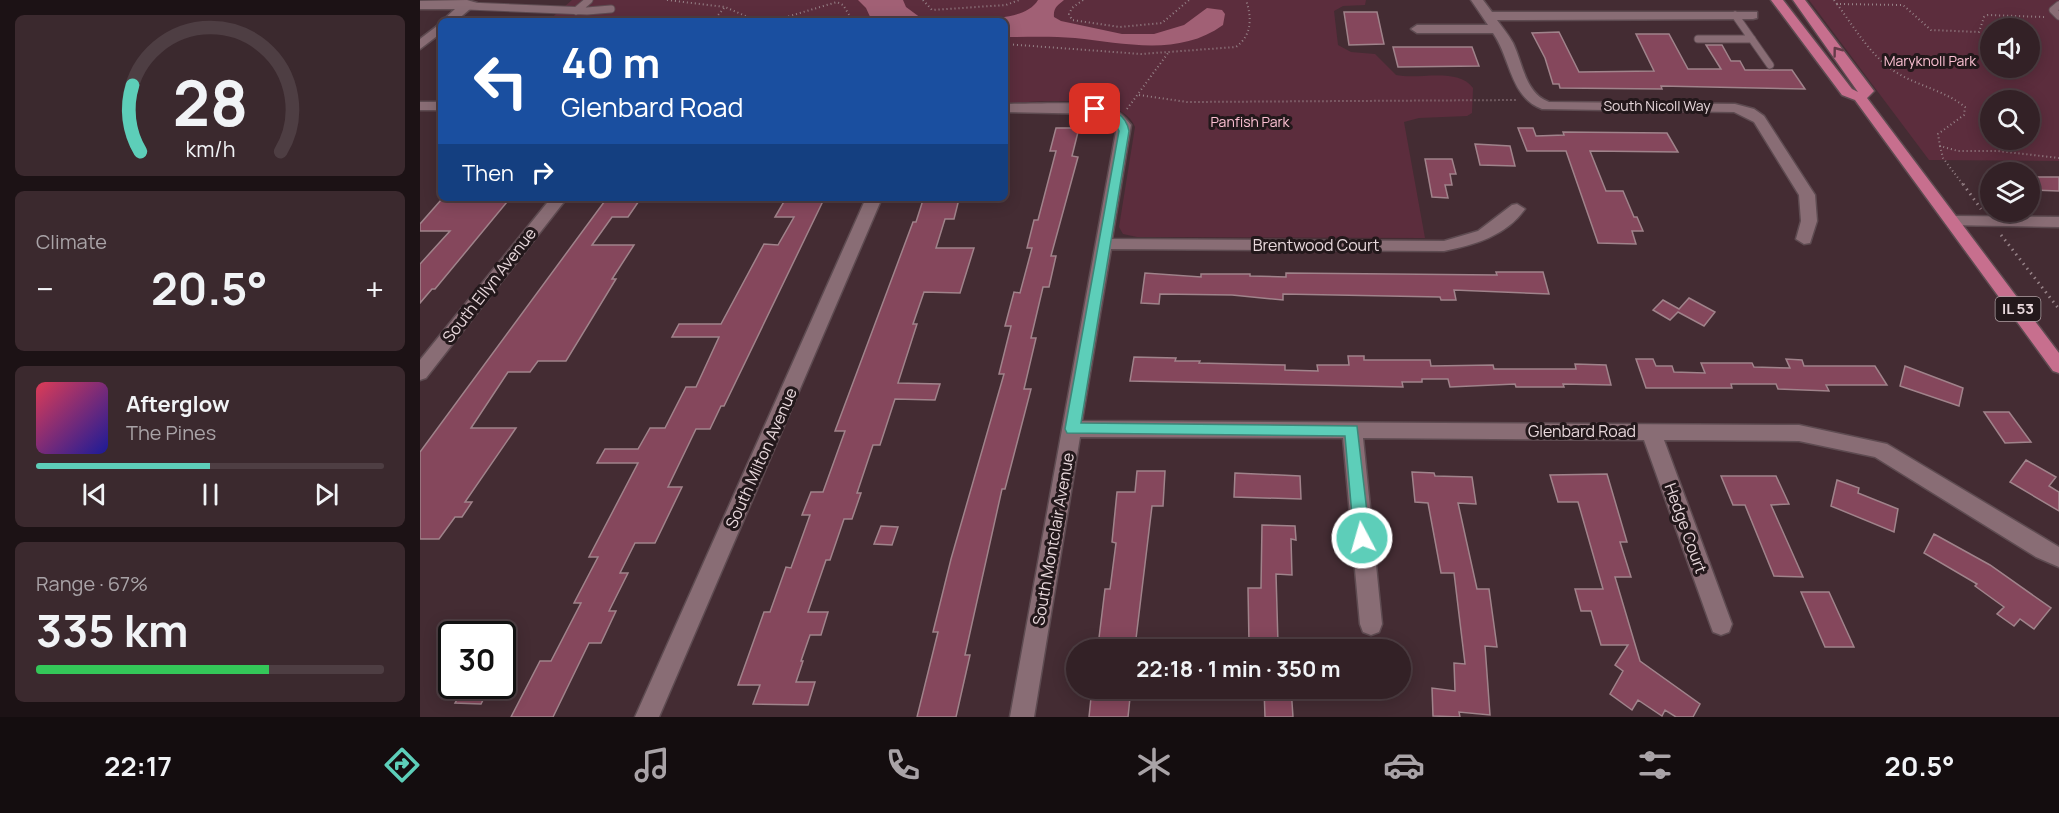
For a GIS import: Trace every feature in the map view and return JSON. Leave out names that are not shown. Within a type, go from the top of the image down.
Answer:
[{"type":"main road","name":"IL 53","points":[[1777,0],[1847,92],[1860,97],[1954,221],[2059,366]]},
{"type":"main road","name":"IL 53","points":[[1799,0],[1867,91],[1860,97]]},
{"type":"street","points":[[1476,0],[1498,29],[1514,59],[1526,92],[1534,101]]},
{"type":"street","points":[[420,5],[471,3]]},
{"type":"street","points":[[452,18],[471,3]]},
{"type":"street","points":[[1490,16],[1753,15]]},
{"type":"street","points":[[1417,28],[1498,29]]},
{"type":"street","points":[[420,45],[438,30]]},
{"type":"street","name":"South Nicoll Way","points":[[1534,101],[1547,106],[1717,106],[1749,112],[1768,129],[1807,195],[1809,221],[1804,239]]},
{"type":"street","points":[[420,106],[438,106]]},
{"type":"street","points":[[1008,108],[1095,109],[1116,116]]},
{"type":"street","name":"South Montclair Avenue","points":[[1022,717],[1124,131],[1122,120],[1116,116]]},
{"type":"street","name":"South Ellyn Avenue","points":[[420,373],[557,201]]},
{"type":"street","name":"South Milton Avenue","points":[[647,717],[873,201]]},
{"type":"street","name":"Brentwood Court","points":[[1104,244],[1444,246],[1475,240],[1500,226],[1517,209]]},
{"type":"street","points":[[1954,221],[2059,222]]},
{"type":"street","name":"Glenbard Road","points":[[1072,429],[1799,433],[1880,450],[2059,557]]},
{"type":"street","points":[[1352,430],[1371,624]]},
{"type":"street","name":"Hedge Court","points":[[1651,432],[1721,624]]},
{"type":"lane","points":[[576,11],[589,0]]},
{"type":"lane","points":[[471,3],[576,11],[611,9]]},
{"type":"lane","points":[[2058,16],[2053,10],[2059,5]]},
{"type":"lane","points":[[1735,15],[1770,65]]},
{"type":"lane","points":[[1698,39],[1752,39]]},
{"type":"path","points":[[667,0],[725,7],[750,18]]},
{"type":"path","points":[[923,0],[932,10],[941,10],[1006,5],[1019,0]]},
{"type":"path","points":[[1083,0],[1072,8],[1069,14],[1072,20],[1120,27],[1161,23],[1189,0]]},
{"type":"path","points":[[1008,44],[1141,54],[1236,47],[1246,41],[1249,34],[1249,9],[1245,0]]},
{"type":"path","points":[[1834,0],[1858,32],[1894,70],[1965,106],[1964,115],[1938,134],[1940,146],[1958,151],[1998,151],[2059,158]]},
{"type":"path","points":[[783,18],[837,2],[843,4],[851,18]]},
{"type":"path","points":[[1837,4],[1904,4],[1931,30],[1941,32],[1979,32],[1984,17],[1988,15],[2058,16]]},
{"type":"path","points":[[716,18],[725,7]]},
{"type":"path","points":[[1116,116],[1131,106],[1168,53]]},
{"type":"path","points":[[1139,95],[1187,102],[1534,101]]},
{"type":"green space","name":"Panfish Park","points":[[572,0],[1366,0],[1365,5],[1343,6],[1334,11],[1338,45],[1351,52],[1375,54],[1396,75],[1448,76],[1466,82],[1473,88],[1472,113],[1467,116],[1419,118],[1404,122],[1425,238],[1137,237],[1123,234],[1119,227],[1135,127],[1127,116],[1113,108],[1096,104],[1057,101],[1008,103],[1008,18],[551,18]]},
{"type":"green space","name":"Maryknoll Park","points":[[1809,0],[2059,0],[2059,161],[1929,160]]},
{"type":"shaded area","points":[[858,0],[903,0],[906,7],[921,18],[871,18],[866,8]]},
{"type":"shaded area","points":[[1038,0],[1064,0],[1056,7],[1054,17],[1061,21],[1122,34],[1154,34],[1184,25],[1207,8],[1222,10],[1225,14],[1223,25],[1206,35],[1188,41],[1151,45],[1066,37],[1008,37],[1008,18],[995,18],[1021,13],[1031,8]]},
{"type":"building","points":[[1344,12],[1377,12],[1384,44],[1349,45]]},
{"type":"building","points":[[1559,32],[1579,72],[1654,71],[1636,34],[1669,34],[1688,69],[1721,69],[1706,45],[1722,45],[1731,61],[1740,61],[1745,70],[1792,70],[1805,89],[1661,86],[1662,89],[1560,88],[1559,84],[1553,84],[1545,58],[1532,33]]},
{"type":"building","points":[[1393,47],[1472,47],[1479,66],[1398,67]]},
{"type":"building","points":[[1056,128],[1079,128],[1072,156],[1078,157],[1051,256],[1056,256],[1049,287],[1043,287],[1031,338],[1036,338],[1024,389],[1031,389],[1005,489],[1002,489],[965,655],[970,655],[956,717],[917,717],[938,632],[933,632],[951,559],[1004,374],[999,374],[1011,326],[1005,326],[1014,292],[1020,293],[1032,248],[1027,248],[1034,220],[1038,220],[1056,151],[1050,151]]},
{"type":"building","points":[[1518,128],[1533,128],[1536,136],[1564,135],[1563,132],[1667,133],[1678,152],[1590,151],[1606,191],[1623,191],[1634,217],[1637,217],[1643,231],[1632,231],[1636,244],[1598,243],[1566,151],[1527,151]]},
{"type":"building","points":[[1475,144],[1510,146],[1515,166],[1480,165]]},
{"type":"building","points":[[1425,159],[1452,159],[1456,174],[1450,174],[1452,185],[1445,185],[1448,198],[1432,197]]},
{"type":"building","points":[[2040,177],[2059,177],[2059,191],[2040,190]]},
{"type":"building","points":[[440,201],[507,202],[435,289],[432,289],[420,303],[420,264],[450,231],[420,231],[420,224]]},
{"type":"building","points":[[605,201],[639,201],[628,217],[612,217],[592,245],[634,245],[566,361],[538,361],[530,372],[508,372],[471,428],[516,428],[465,502],[472,502],[462,517],[455,517],[439,539],[420,539],[420,452]]},
{"type":"building","points":[[784,201],[823,201],[724,406],[721,406],[710,429],[696,429],[668,487],[682,487],[655,543],[635,543],[620,573],[628,573],[609,611],[616,611],[601,643],[589,643],[553,717],[511,717],[540,661],[551,661],[581,603],[574,603],[598,557],[589,557],[638,463],[597,463],[605,449],[638,449],[650,428],[665,428],[686,387],[696,387],[719,337],[672,337],[679,324],[721,324],[764,244],[778,245],[794,217],[775,217]]},
{"type":"building","points":[[923,201],[958,201],[954,219],[945,219],[936,248],[974,248],[960,293],[924,292],[913,324],[917,324],[898,383],[940,384],[935,400],[895,399],[880,445],[873,445],[857,493],[861,493],[852,519],[844,519],[830,560],[826,560],[808,612],[828,612],[821,635],[810,635],[796,682],[815,682],[808,705],[753,704],[760,685],[738,685],[764,612],[770,612],[786,567],[791,568],[810,515],[802,515],[811,492],[823,492],[845,431],[835,431],[913,222],[916,222]]},
{"type":"building","points":[[1496,272],[1543,272],[1549,294],[1454,290],[1456,300],[1441,300],[1440,297],[1283,294],[1283,300],[1232,295],[1160,294],[1159,304],[1141,303],[1145,273],[1201,277],[1201,274],[1250,274],[1250,276],[1286,277],[1286,273],[1497,275]]},
{"type":"building","points":[[1689,298],[1715,312],[1704,326],[1678,312],[1670,320],[1653,310],[1663,300],[1679,309]]},
{"type":"building","points":[[1348,356],[1364,356],[1364,360],[1430,360],[1431,366],[1493,365],[1494,369],[1576,369],[1575,364],[1606,365],[1611,385],[1563,384],[1564,387],[1516,387],[1515,384],[1450,387],[1448,379],[1402,382],[1403,387],[1130,381],[1134,357],[1176,358],[1175,361],[1200,361],[1199,363],[1285,365],[1285,370],[1318,371],[1317,365],[1349,365]]},
{"type":"building","points":[[1636,359],[1653,359],[1656,366],[1672,366],[1674,372],[1705,373],[1701,363],[1752,363],[1754,367],[1790,368],[1786,359],[1802,360],[1804,366],[1875,366],[1887,385],[1826,385],[1829,391],[1778,389],[1776,384],[1731,384],[1732,388],[1646,388]]},
{"type":"building","points":[[1905,366],[1963,388],[1959,406],[1900,386]]},
{"type":"building","points":[[1984,412],[2009,412],[2031,442],[2005,443]]},
{"type":"building","points":[[2026,460],[2056,477],[2049,486],[2059,492],[2059,511],[2010,482]]},
{"type":"building","points":[[1137,471],[1165,471],[1163,506],[1152,506],[1136,639],[1099,639],[1105,589],[1110,589],[1116,543],[1112,542],[1117,492],[1135,492]]},
{"type":"building","points":[[1412,472],[1434,473],[1435,476],[1472,477],[1476,504],[1458,503],[1477,589],[1489,589],[1497,647],[1485,646],[1490,715],[1459,712],[1460,717],[1433,716],[1432,688],[1455,691],[1454,663],[1465,664],[1454,573],[1441,573],[1428,503],[1415,502]]},
{"type":"building","points":[[1235,473],[1300,476],[1301,499],[1234,497]]},
{"type":"building","points":[[1607,474],[1627,542],[1620,542],[1631,577],[1615,577],[1640,661],[1700,704],[1693,717],[1676,717],[1665,710],[1662,716],[1638,700],[1632,710],[1610,694],[1623,671],[1615,665],[1628,645],[1601,645],[1591,611],[1581,611],[1575,589],[1603,589],[1578,502],[1558,502],[1550,475]]},
{"type":"building","points":[[1721,476],[1776,476],[1789,504],[1771,505],[1803,577],[1774,576],[1745,505],[1733,505]]},
{"type":"building","points":[[1837,480],[1859,488],[1858,493],[1898,509],[1894,532],[1831,506]]},
{"type":"building","points":[[1262,525],[1295,526],[1296,540],[1291,539],[1292,575],[1276,574],[1278,639],[1249,639],[1248,588],[1261,588]]},
{"type":"building","points":[[881,526],[898,527],[892,545],[874,544]]},
{"type":"building","points":[[1934,534],[1990,565],[2051,608],[2034,629],[2020,619],[2014,626],[1997,614],[2004,607],[1975,586],[1977,584],[1924,553]]},
{"type":"building","points":[[1801,592],[1829,592],[1854,647],[1825,647]]},
{"type":"building","points":[[457,699],[484,699],[481,704],[455,703]]},
{"type":"building","points":[[1091,699],[1130,699],[1128,717],[1089,717]]},
{"type":"building","points":[[1264,699],[1292,699],[1293,717],[1265,717]]},
{"type":"route","points":[[1095,109],[1112,112],[1122,120],[1124,131],[1072,429],[1352,430],[1362,538]]}]
